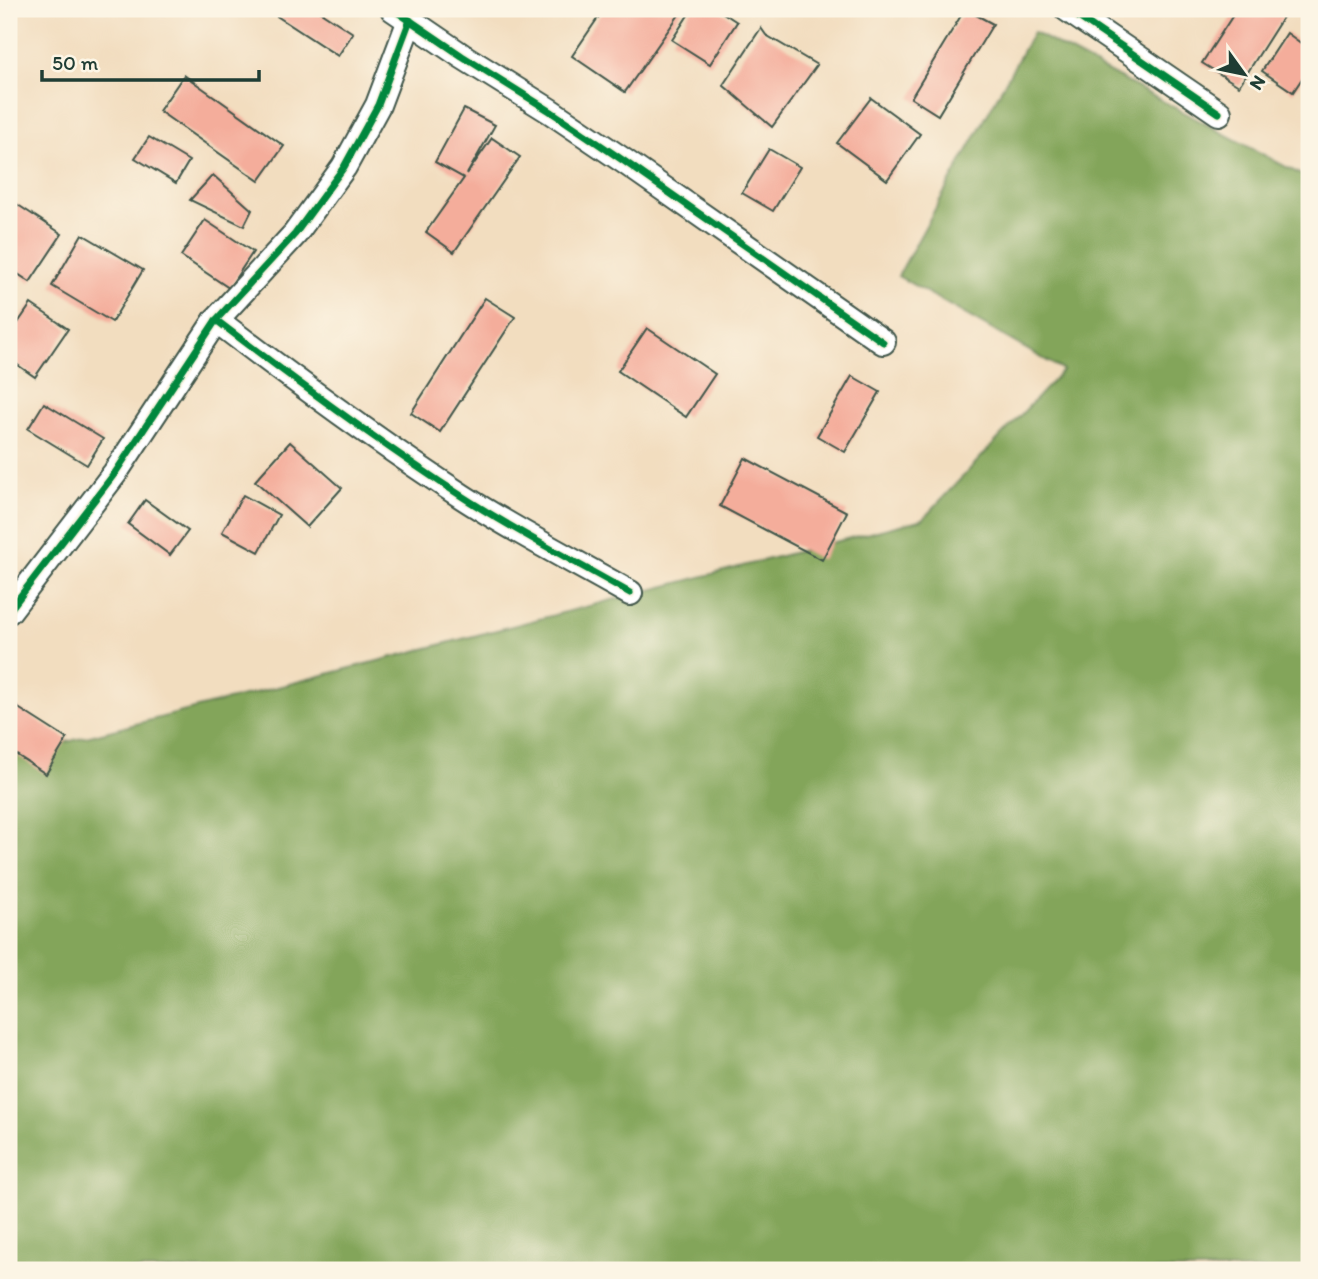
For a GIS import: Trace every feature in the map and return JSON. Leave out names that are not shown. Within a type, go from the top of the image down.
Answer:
[{"type":"street","points":[[1067,9],[1219,113]]},
{"type":"street","points":[[9,611],[115,473],[216,320],[295,234],[344,167],[378,105],[401,15],[624,161],[883,342]]},
{"type":"street","points":[[216,320],[319,400],[410,462],[522,532],[630,593]]},
{"type":"green space","points":[[1033,32],[1309,179],[1309,1270],[9,1270],[9,757],[923,519],[1063,370],[898,276]]},
{"type":"building","points":[[266,9],[316,9],[353,33],[338,56]]},
{"type":"building","points":[[604,9],[683,9],[625,92],[572,56]]},
{"type":"building","points":[[692,9],[717,9],[737,22],[710,64],[672,40]]},
{"type":"building","points":[[965,9],[993,24],[938,115],[911,98]]},
{"type":"building","points":[[1237,9],[1288,9],[1239,86],[1202,63]]},
{"type":"building","points":[[761,28],[766,35],[817,65],[772,127],[723,85]]},
{"type":"building","points":[[1287,33],[1309,49],[1309,68],[1293,92],[1262,71]]},
{"type":"building","points":[[184,75],[284,146],[259,181],[159,111]]},
{"type":"building","points":[[871,98],[920,134],[887,180],[837,143]]},
{"type":"building","points":[[464,109],[495,125],[467,174],[492,138],[520,157],[454,252],[426,232],[464,178],[435,162]]},
{"type":"building","points":[[149,137],[189,161],[176,183],[135,158]]},
{"type":"building","points":[[769,149],[800,167],[773,211],[742,193]]},
{"type":"building","points":[[213,175],[252,210],[244,226],[190,200]]},
{"type":"building","points":[[9,199],[62,234],[30,282],[9,268]]},
{"type":"building","points":[[205,220],[253,252],[229,288],[181,256]]},
{"type":"building","points":[[82,234],[143,270],[112,322],[52,286]]},
{"type":"building","points":[[485,298],[515,317],[440,432],[411,413]]},
{"type":"building","points":[[31,304],[68,329],[35,377],[9,359],[9,336]]},
{"type":"building","points":[[647,328],[715,374],[686,417],[618,371]]},
{"type":"building","points":[[852,376],[880,392],[845,452],[817,436]]},
{"type":"building","points":[[44,403],[103,439],[87,465],[28,429]]},
{"type":"building","points":[[290,442],[342,488],[307,527],[255,481]]},
{"type":"building","points":[[745,458],[847,512],[822,560],[720,506]]},
{"type":"building","points":[[243,495],[279,515],[259,552],[222,532]]},
{"type":"building","points":[[145,500],[188,531],[170,555],[128,524]]},
{"type":"building","points":[[9,702],[67,739],[46,774],[9,750]]},
{"type":"cycle path","points":[[393,9],[624,161],[883,342]]},
{"type":"cycle path","points":[[1067,9],[1219,113]]},
{"type":"cycle path","points":[[9,611],[115,473],[216,320],[295,234],[344,167],[378,105],[410,20]]},
{"type":"cycle path","points":[[216,320],[431,476],[504,522],[630,593]]}]
